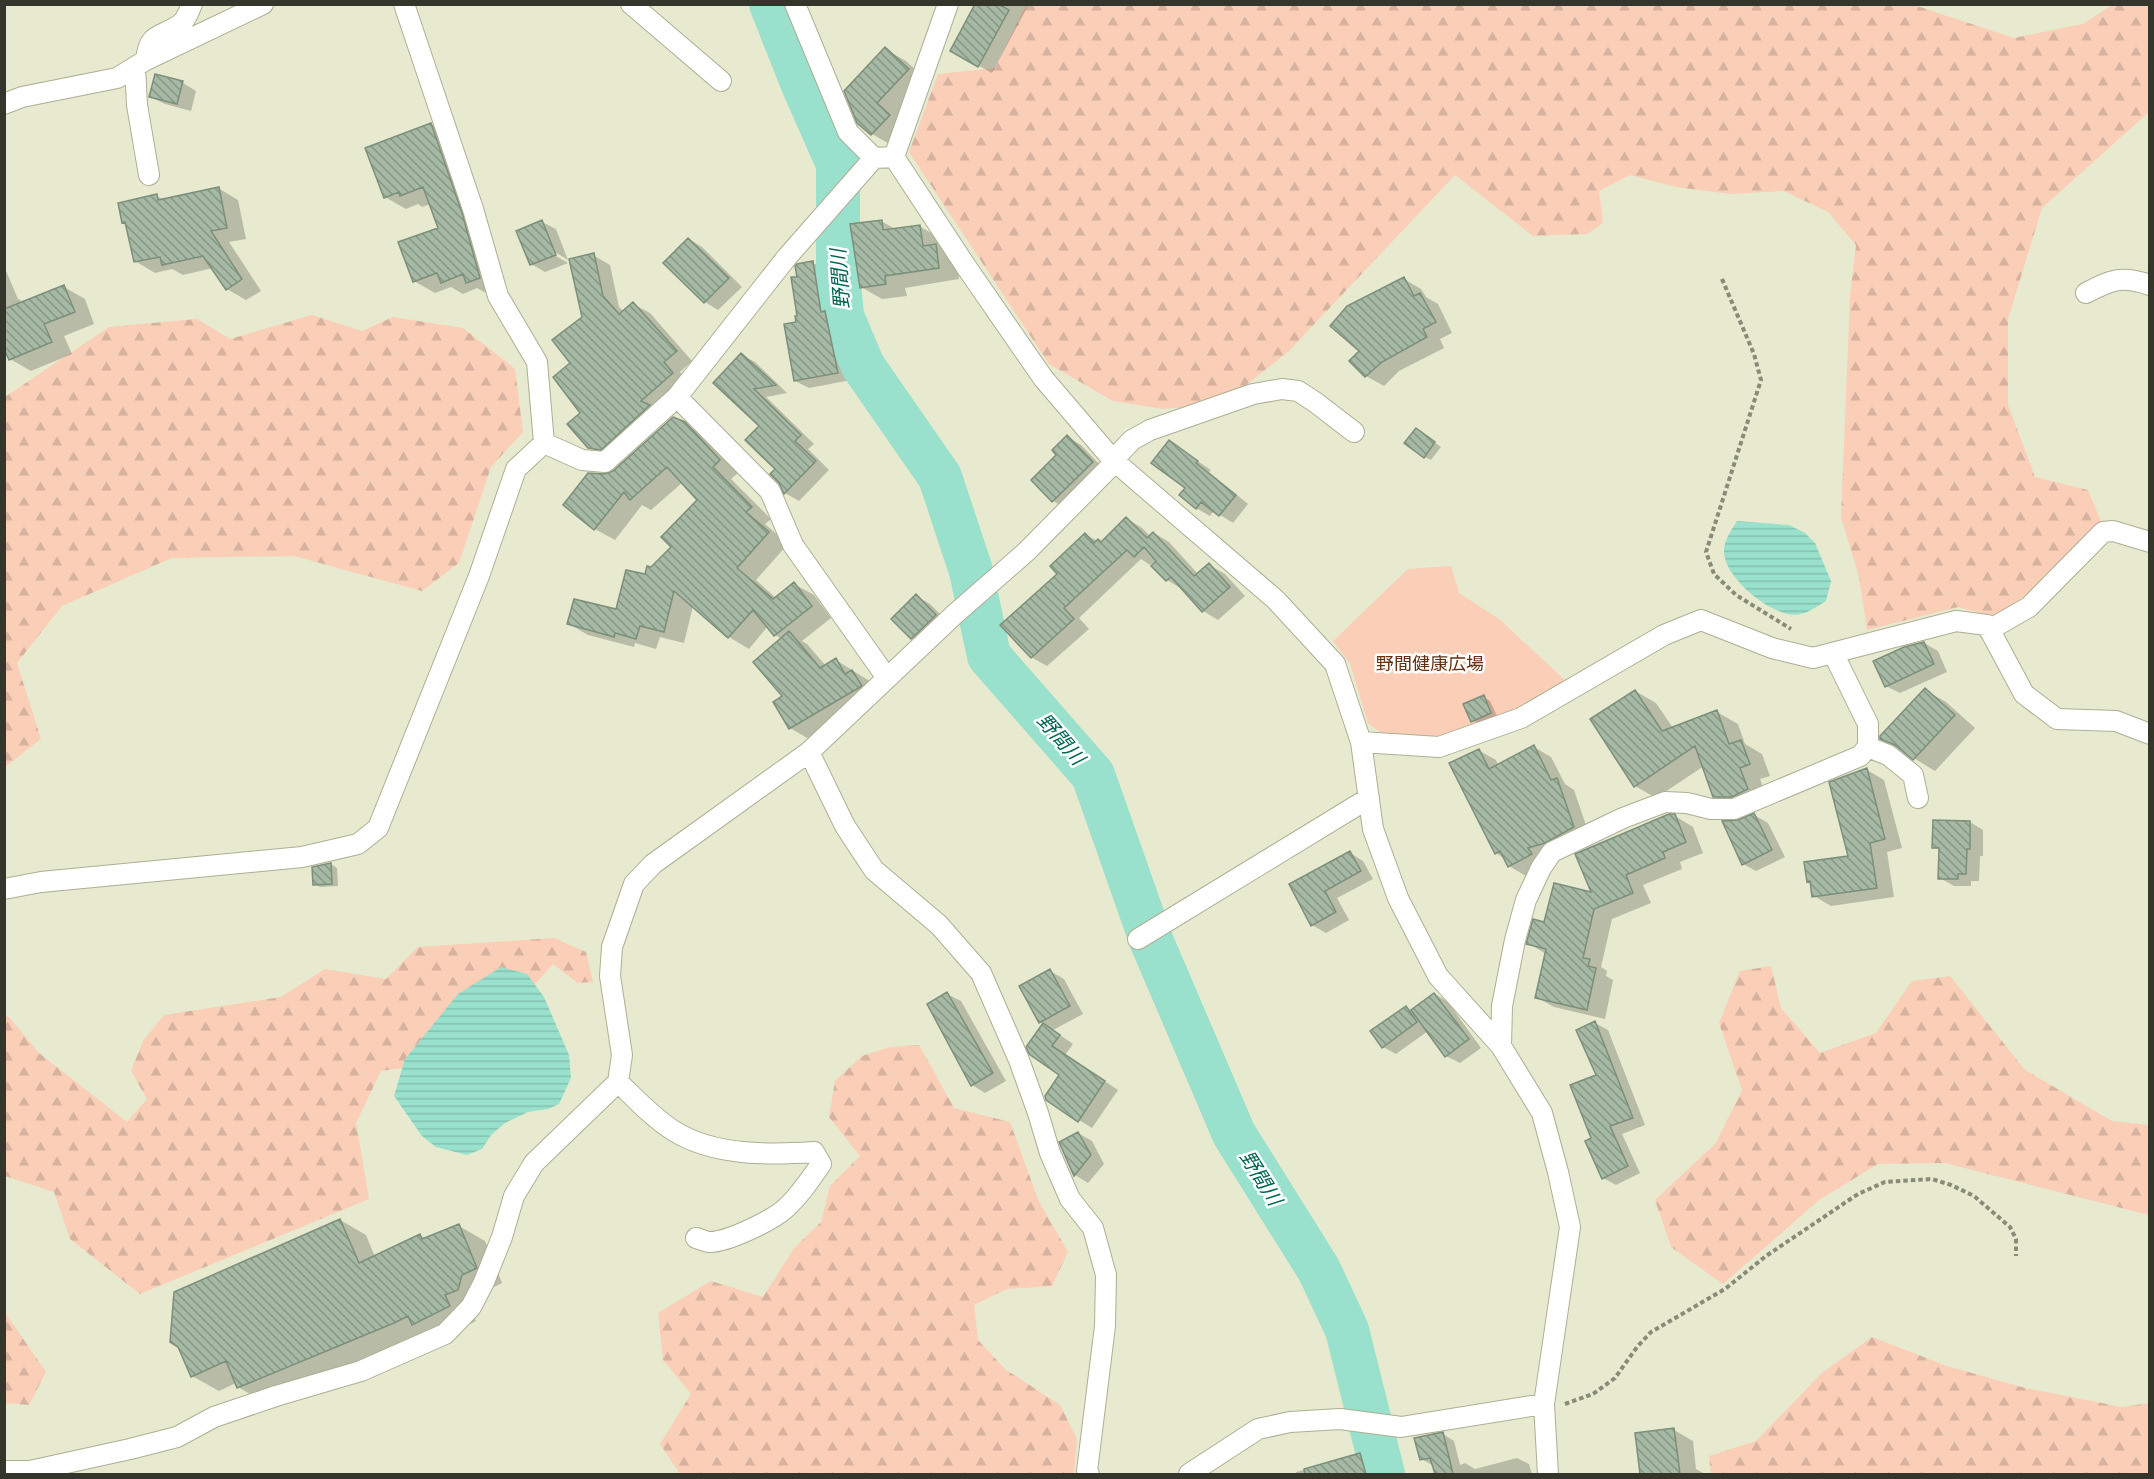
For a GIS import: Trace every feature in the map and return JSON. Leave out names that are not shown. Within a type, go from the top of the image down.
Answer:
[{"type":"street","points":[[149,175],[137,105],[141,64],[154,37],[182,24],[192,4]]},
{"type":"street","points":[[4,104],[22,97],[117,78],[263,4]]},
{"type":"street","points":[[404,4],[472,209],[498,296],[537,362],[544,443]]},
{"type":"street","points":[[631,4],[721,81]]},
{"type":"street","points":[[795,4],[848,132],[874,158]]},
{"type":"street","points":[[894,157],[948,4]]},
{"type":"street","points":[[544,443],[582,460],[605,462],[677,397],[787,257],[874,158],[894,157]]},
{"type":"street","points":[[894,157],[1043,378],[1114,461],[1276,600],[1335,664],[1361,742],[1373,829],[1398,898],[1438,976],[1501,1046],[1542,1113],[1558,1172],[1570,1227],[1544,1404],[1548,1474]]},
{"type":"street","points":[[2086,293],[2111,280],[2134,280],[2150,285]]},
{"type":"street","points":[[4,1471],[30,1471],[177,1437],[214,1417],[361,1371],[445,1334],[471,1307],[502,1237],[514,1196],[534,1163],[618,1082],[622,1055],[610,976],[612,947],[633,884],[653,864],[809,752],[954,614],[1026,552],[1132,440],[1150,430],[1253,394],[1282,389],[1298,391],[1354,432]]},
{"type":"street","points":[[677,397],[770,491],[793,545],[887,678]]},
{"type":"street","points":[[4,889],[41,882],[302,857],[358,844],[378,828],[479,576],[516,469],[544,443]]},
{"type":"street","points":[[1989,630],[2029,607],[2103,532],[2113,531],[2150,542]]},
{"type":"street","points":[[1361,742],[1439,747],[1511,722],[1664,635],[1701,620],[1772,648],[1813,657],[1956,621],[1987,625],[2024,694],[2057,719],[2116,721],[2150,734]]},
{"type":"street","points":[[1501,1046],[1502,1006],[1515,940],[1526,900],[1541,868],[1552,852],[1623,818],[1665,802],[1687,803],[1711,809],[1734,808],[1860,756],[1868,747],[1868,724],[1826,654]]},
{"type":"street","points":[[1868,747],[1887,755],[1913,775],[1918,798]]},
{"type":"street","points":[[809,752],[845,826],[874,870],[939,925],[981,974],[1019,1060],[1050,1153],[1070,1199],[1093,1228],[1106,1275],[1105,1326],[1087,1471],[1089,1474]]},
{"type":"street","points":[[1138,939],[1369,798]]},
{"type":"street","points":[[618,1082],[644,1108],[675,1132],[708,1146],[751,1153],[814,1152],[821,1164],[803,1191],[784,1210],[761,1224],[734,1236],[709,1242],[696,1238]]},
{"type":"street","points":[[1189,1474],[1258,1429],[1290,1422],[1340,1419],[1401,1427],[1544,1404]]},
{"type":"path","points":[[1722,279],[1754,354],[1761,380],[1706,552],[1714,574],[1736,595],[1826,654]]},
{"type":"path","points":[[1544,1404],[1563,1405],[1593,1394],[1615,1378],[1651,1332],[1725,1289],[1766,1256],[1858,1194],[1885,1182],[1932,1179],[1974,1196],[2010,1227],[2016,1239],[2016,1256]]},
{"type":"green space","points":[[1911,4],[2014,38],[2083,24],[2112,5],[2149,5],[2149,112],[2042,208],[2008,319],[2008,405],[2035,477],[2088,490],[2103,526],[1999,618],[1958,607],[1867,630],[1859,577],[1841,517],[1850,296],[1856,245],[1828,212],[1784,191],[1730,194],[1676,187],[1630,175],[1599,191],[1603,223],[1587,234],[1533,236],[1455,175],[1289,351],[1222,404],[1162,409],[1113,401],[1049,364],[909,152],[938,74],[995,68],[1026,5]]},
{"type":"green space","points":[[312,315],[362,331],[393,317],[463,328],[515,369],[523,432],[491,467],[459,563],[422,591],[294,556],[172,558],[62,606],[17,663],[41,739],[5,767],[5,397],[109,327],[197,319],[230,339]]},
{"type":"green space","name":"野間健康広場","points":[[1451,566],[1459,593],[1499,619],[1565,680],[1538,701],[1441,742],[1385,736],[1368,723],[1350,664],[1333,641],[1408,569]]},
{"type":"green space","points":[[554,938],[586,952],[593,982],[578,983],[553,964],[518,1003],[437,1063],[381,1071],[356,1123],[369,1199],[140,1294],[70,1239],[54,1192],[5,1176],[5,1015],[39,1053],[127,1122],[147,1099],[131,1071],[143,1041],[164,1015],[281,997],[325,969],[386,979],[418,947]]},
{"type":"green space","points":[[1771,966],[1781,1008],[1820,1053],[1876,1033],[1912,981],[1950,976],[2025,1070],[2112,1121],[2149,1125],[2149,1215],[1945,1163],[1878,1164],[1819,1200],[1723,1284],[1671,1247],[1655,1200],[1716,1143],[1742,1090],[1719,1023],[1740,971]]},
{"type":"green space","points":[[919,1045],[954,1108],[1010,1122],[1039,1202],[1068,1252],[1052,1286],[1007,1289],[974,1305],[978,1340],[1005,1369],[1060,1405],[1077,1439],[1074,1474],[680,1474],[660,1444],[691,1394],[663,1360],[658,1313],[711,1281],[763,1297],[795,1247],[821,1222],[830,1186],[860,1156],[829,1117],[835,1081],[862,1056],[890,1047]]},
{"type":"green space","points":[[4,1311],[46,1372],[29,1405],[5,1403]]},
{"type":"green space","points":[[1872,1337],[1947,1366],[2025,1388],[2122,1407],[2149,1403],[2149,1474],[1711,1474],[1709,1456],[1756,1441],[1823,1372]]},
{"type":"water","points":[[1737,521],[1789,525],[1805,533],[1815,543],[1831,581],[1826,601],[1804,613],[1790,614],[1765,604],[1741,585],[1726,562],[1724,551],[1725,543]]},
{"type":"water","points":[[501,967],[527,974],[544,997],[569,1055],[571,1078],[559,1104],[548,1109],[528,1112],[505,1123],[491,1135],[482,1149],[467,1155],[436,1147],[422,1136],[394,1096],[405,1059],[458,994]]},
{"type":"building","points":[[975,4],[998,4],[1009,10],[978,67],[950,51]]},
{"type":"building","points":[[885,47],[909,69],[877,103],[890,115],[871,135],[857,123],[844,91]]},
{"type":"building","points":[[155,74],[183,81],[177,104],[149,97]]},
{"type":"building","points":[[431,123],[462,213],[480,278],[466,283],[463,274],[441,283],[437,273],[413,282],[398,242],[438,228],[423,187],[400,196],[399,192],[384,198],[365,148]]},
{"type":"building","points":[[219,187],[227,228],[211,231],[242,279],[226,290],[203,256],[162,265],[160,257],[134,262],[118,203],[157,194],[158,200]]},
{"type":"building","points":[[542,220],[556,255],[530,265],[516,231]]},
{"type":"building","points":[[882,220],[883,230],[920,225],[923,246],[936,244],[939,268],[885,276],[886,284],[860,288],[850,224]]},
{"type":"building","points":[[688,238],[729,278],[704,303],[663,263]]},
{"type":"building","points":[[594,253],[603,296],[619,314],[633,302],[677,351],[664,362],[673,373],[641,401],[650,405],[601,450],[588,448],[567,424],[580,413],[553,377],[570,363],[552,340],[582,317],[569,259]]},
{"type":"building","points":[[813,261],[821,312],[825,311],[838,373],[794,381],[784,324],[796,322],[795,316],[797,316],[791,277],[797,277],[795,266],[797,264]]},
{"type":"building","points":[[1404,277],[1414,296],[1420,293],[1436,322],[1423,329],[1427,337],[1382,362],[1365,377],[1349,361],[1359,351],[1330,326],[1347,306]]},
{"type":"building","points":[[64,285],[75,312],[44,324],[52,342],[9,360],[4,349],[4,309]]},
{"type":"building","points":[[741,353],[776,385],[754,389],[801,435],[795,441],[816,461],[784,494],[779,483],[770,474],[775,469],[745,440],[759,426],[713,383]]},
{"type":"building","points":[[673,417],[685,422],[720,460],[713,467],[752,507],[746,512],[769,532],[737,568],[773,599],[794,582],[812,606],[774,636],[753,610],[728,638],[674,591],[664,632],[640,626],[636,639],[615,633],[614,637],[567,624],[574,599],[616,609],[626,570],[645,574],[647,566],[651,567],[671,547],[661,537],[697,500],[667,467],[630,500],[624,492],[594,530],[563,505],[588,473],[604,474],[613,471]]},
{"type":"building","points":[[1416,428],[1435,442],[1424,458],[1404,443]]},
{"type":"building","points":[[1067,435],[1093,462],[1052,502],[1031,480],[1056,455],[1052,450]]},
{"type":"building","points":[[1169,440],[1198,461],[1196,463],[1236,495],[1219,516],[1201,502],[1196,509],[1179,495],[1185,488],[1151,463]]},
{"type":"building","points":[[1126,517],[1147,538],[1153,532],[1194,576],[1209,563],[1230,587],[1202,612],[1171,577],[1166,581],[1151,566],[1156,561],[1144,547],[1134,557],[1127,550],[1064,608],[1074,619],[1031,658],[1000,625],[1057,574],[1050,566],[1085,533],[1094,543],[1098,539],[1101,542]]},
{"type":"building","points":[[916,594],[936,615],[911,639],[891,619]]},
{"type":"building","points":[[789,631],[820,668],[836,658],[845,674],[852,670],[862,686],[789,729],[773,702],[782,696],[753,662]]},
{"type":"building","points":[[1924,642],[1934,664],[1885,687],[1873,661],[1904,647]]},
{"type":"building","points":[[1925,688],[1955,715],[1913,760],[1895,745],[1880,739],[1880,736]]},
{"type":"building","points":[[1635,690],[1662,731],[1717,710],[1729,744],[1741,740],[1750,764],[1740,768],[1748,789],[1732,797],[1713,797],[1695,746],[1634,787],[1590,719]]},
{"type":"building","points":[[1484,695],[1491,713],[1471,722],[1463,704]]},
{"type":"building","points":[[1534,745],[1551,780],[1557,778],[1574,827],[1545,843],[1528,848],[1532,854],[1508,867],[1500,851],[1495,854],[1449,763],[1479,749],[1489,769]]},
{"type":"building","points":[[1867,768],[1885,839],[1870,843],[1877,888],[1812,897],[1804,862],[1848,856],[1829,782]]},
{"type":"building","points":[[1754,813],[1772,850],[1742,865],[1722,821],[1738,820]]},
{"type":"building","points":[[1669,814],[1675,814],[1686,842],[1663,852],[1665,858],[1626,875],[1633,893],[1594,909],[1583,958],[1590,959],[1588,966],[1596,968],[1587,1010],[1535,998],[1546,949],[1526,944],[1533,919],[1544,922],[1554,883],[1591,892],[1575,854]]},
{"type":"building","points":[[1933,820],[1970,821],[1970,849],[1967,849],[1966,874],[1958,874],[1958,879],[1938,879],[1939,848],[1932,848]]},
{"type":"building","points":[[1350,851],[1361,871],[1325,891],[1336,912],[1311,926],[1289,884]]},
{"type":"building","points":[[331,863],[332,884],[313,885],[312,867]]},
{"type":"building","points":[[1050,969],[1070,1006],[1039,1023],[1019,986]]},
{"type":"building","points":[[947,992],[993,1073],[971,1086],[927,1004]]},
{"type":"building","points":[[1434,993],[1469,1039],[1445,1057],[1411,1010]]},
{"type":"building","points":[[1406,1006],[1417,1022],[1382,1048],[1370,1031]]},
{"type":"building","points":[[1595,1021],[1633,1118],[1610,1126],[1628,1166],[1602,1179],[1585,1141],[1591,1138],[1570,1085],[1596,1075],[1576,1030]]},
{"type":"building","points":[[1043,1023],[1060,1035],[1052,1046],[1105,1081],[1078,1122],[1046,1100],[1045,1096],[1059,1075],[1029,1054],[1026,1047]]},
{"type":"building","points":[[1078,1132],[1091,1155],[1074,1176],[1059,1142]]},
{"type":"building","points":[[340,1219],[359,1263],[420,1234],[422,1239],[459,1224],[477,1268],[462,1275],[458,1290],[445,1295],[450,1306],[412,1325],[408,1316],[237,1388],[226,1361],[191,1377],[178,1347],[170,1342],[174,1292]]},
{"type":"building","points":[[1674,1428],[1680,1474],[1640,1474],[1635,1433]]},
{"type":"building","points":[[1443,1432],[1453,1474],[1435,1474],[1430,1458],[1420,1460],[1414,1438]]},
{"type":"building","points":[[1360,1453],[1366,1474],[1305,1474],[1304,1469]]},
{"type":"waterway","name":"野間川","points":[[771,4],[838,164],[838,273],[842,316],[863,366],[940,477],[971,571],[989,656],[1093,775],[1151,940],[1234,1134],[1319,1270],[1347,1330],[1383,1474]]}]
